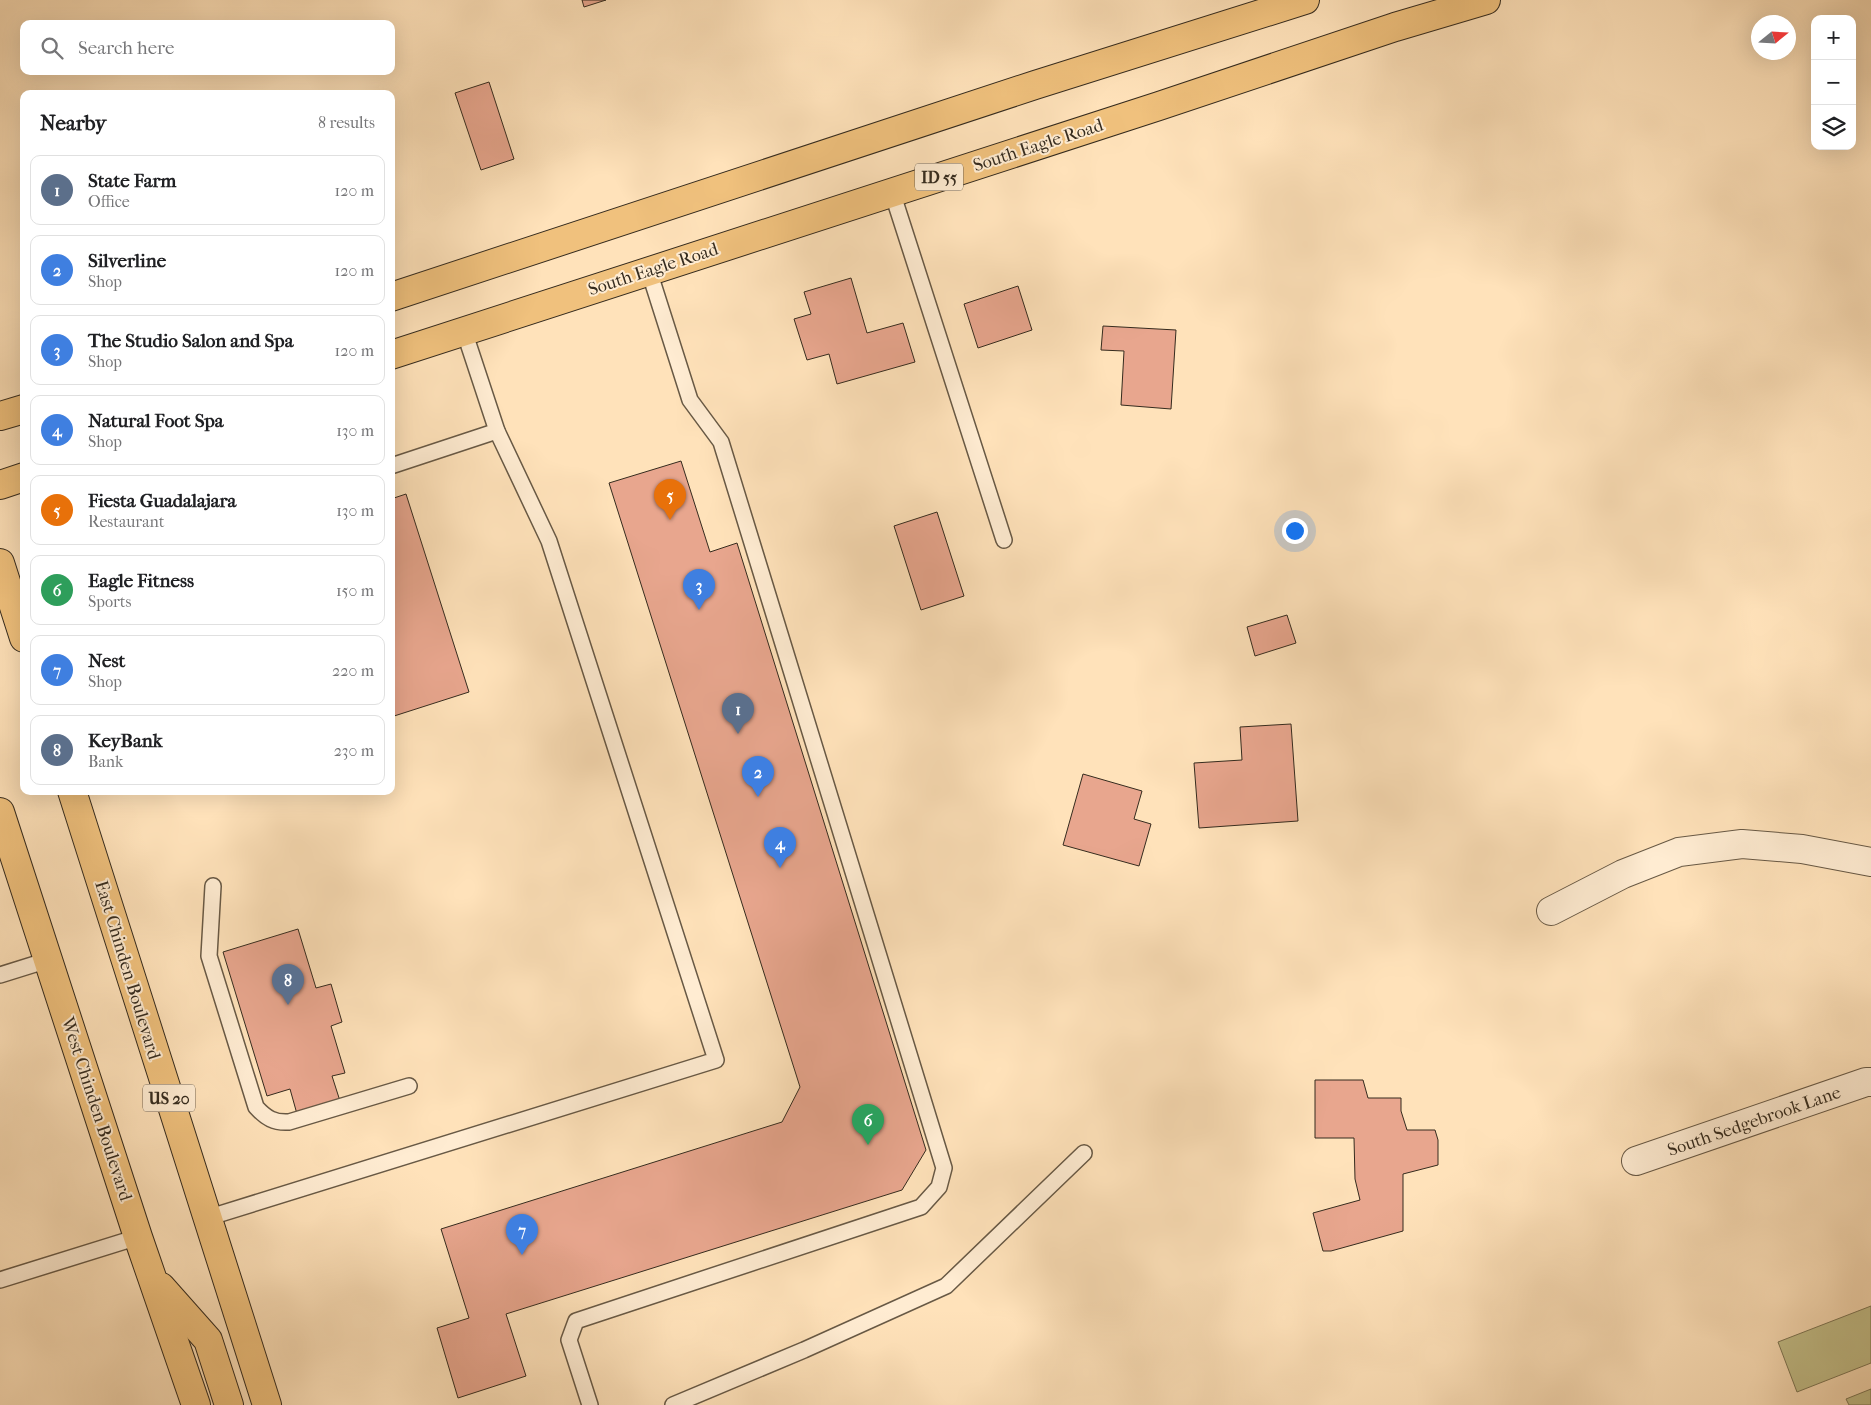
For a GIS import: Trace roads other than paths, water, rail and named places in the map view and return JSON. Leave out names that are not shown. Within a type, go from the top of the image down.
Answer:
[{"type":"main road","points":[[395,296],[1026,88],[1305,0]]},
{"type":"main road","points":[[1360,39],[1369,24],[1380,15],[1420,0]]},
{"type":"main road","name":"South Eagle Road","points":[[395,354],[1360,39],[1486,0]]},
{"type":"main road","points":[[0,416],[20,410]]},
{"type":"main road","points":[[0,484],[20,478]]},
{"type":"main road","points":[[0,563],[20,626]]},
{"type":"main road","name":"East Chinden Boulevard","points":[[73,795],[267,1405]]},
{"type":"main road","name":"West Chinden Boulevard","points":[[0,812],[138,1237],[196,1405]]},
{"type":"main road","points":[[152,1277],[208,1340],[230,1405]]},
{"type":"street","points":[[1551,911],[1623,874],[1679,852],[1742,844],[1802,848],[1871,862]]},
{"type":"street","name":"South Sedgebrook Lane","points":[[1636,1161],[1866,1082],[1871,1082]]},
{"type":"lane","points":[[892,192],[1004,540]]},
{"type":"lane","points":[[590,1405],[569,1340],[576,1321],[920,1207],[940,1187],[944,1168],[721,442],[690,400],[649,271]]},
{"type":"lane","points":[[207,1218],[716,1060],[550,541],[497,431],[464,331]]},
{"type":"lane","points":[[395,465],[497,431]]},
{"type":"lane","points":[[213,886],[209,956],[256,1106],[264,1117],[278,1123],[289,1122],[409,1086]]},
{"type":"lane","points":[[0,976],[48,960]]},
{"type":"lane","points":[[672,1405],[804,1350],[946,1286],[1084,1153]]},
{"type":"lane","points":[[0,1280],[138,1237]]},
{"type":"place","name":"Fiesta Guadalajara","points":[[670,520]]},
{"type":"place","name":"The Studio Salon and Spa","points":[[699,610]]},
{"type":"place","name":"State Farm","points":[[738,734]]},
{"type":"place","name":"Silverline","points":[[758,797]]},
{"type":"place","name":"Natural Foot Spa","points":[[780,868]]},
{"type":"place","name":"KeyBank","points":[[288,1005]]},
{"type":"place","name":"Eagle Fitness","points":[[868,1145]]},
{"type":"place","name":"Nest","points":[[522,1255]]}]
